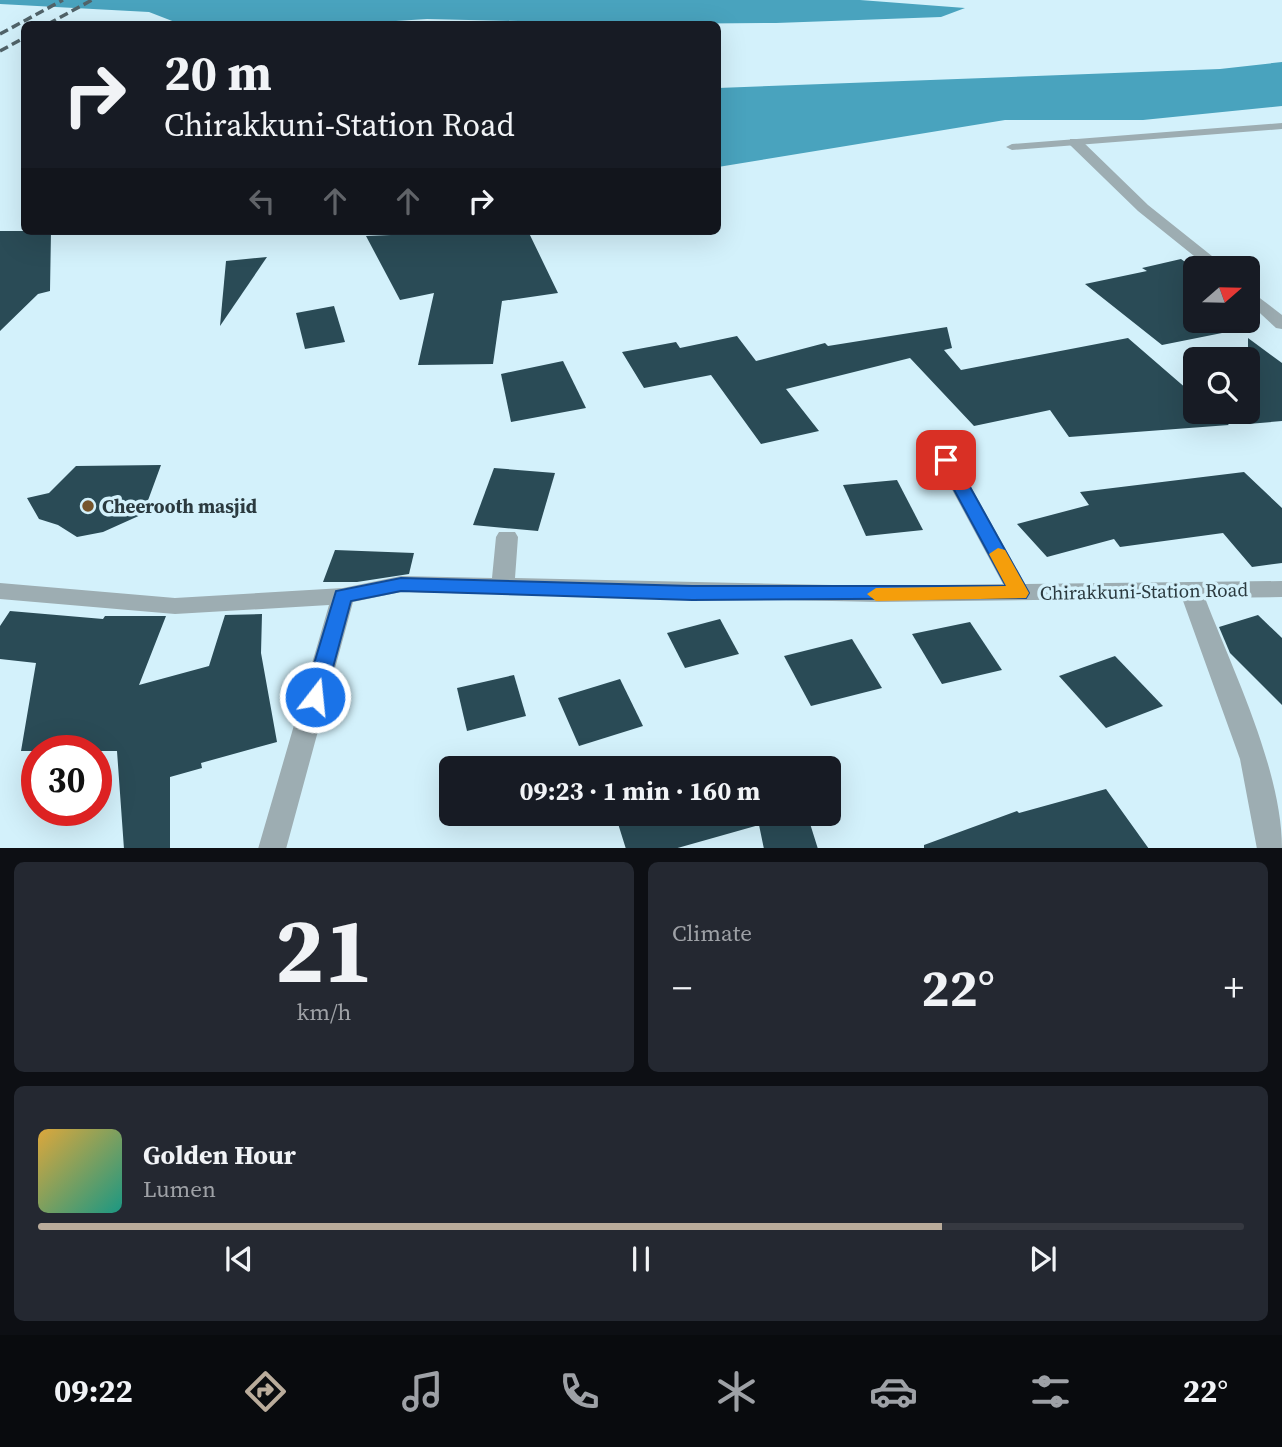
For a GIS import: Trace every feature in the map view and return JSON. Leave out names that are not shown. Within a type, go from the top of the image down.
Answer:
[{"type":"street","points":[[1075,142],[1143,208],[1204,256]]},
{"type":"street","points":[[1260,305],[1282,324]]},
{"type":"street","points":[[946,460],[1019,593]]},
{"type":"street","points":[[503,586],[507,537]]},
{"type":"street","name":"Chirakkuni-Station Road","points":[[0,591],[175,606],[343,596],[401,584],[692,593],[1019,593],[1282,589]]},
{"type":"street","points":[[1191,591],[1253,759],[1271,848]]},
{"type":"street","points":[[272,848],[343,596]]},
{"type":"lane","points":[[1012,147],[1282,126]]},
{"type":"water","points":[[0,0],[860,0],[965,8],[941,17],[721,23],[721,21],[427,19],[172,21],[149,12],[0,4]]},
{"type":"water","points":[[1282,62],[1282,106],[1143,120],[1005,120],[721,167],[721,88],[1220,69]]},
{"type":"building","points":[[0,231],[21,231],[21,235],[51,235],[50,291],[38,294],[0,331]]},
{"type":"building","points":[[530,235],[558,293],[502,301],[493,364],[418,365],[434,293],[400,300],[366,236]]},
{"type":"building","points":[[267,257],[220,326],[226,261]]},
{"type":"building","points":[[1183,260],[1183,333],[1222,333],[1162,345],[1085,284],[1147,271],[1142,268]]},
{"type":"building","points":[[334,306],[345,342],[305,349],[296,313]]},
{"type":"building","points":[[947,327],[952,348],[944,350],[961,370],[1128,338],[1183,386],[1183,424],[1229,425],[1069,437],[1050,410],[974,426],[910,358],[786,389],[819,431],[761,444],[711,375],[644,388],[622,352],[676,342],[680,348],[737,336],[756,361],[825,343],[828,346]]},
{"type":"building","points":[[1248,338],[1282,363],[1282,421],[1260,423],[1260,347],[1248,347]]},
{"type":"building","points":[[563,361],[586,408],[511,422],[501,374]]},
{"type":"building","name":"Cheerooth masjid","points":[[161,465],[143,514],[103,532],[77,537],[58,525],[39,519],[27,498],[49,493],[76,466]]},
{"type":"building","points":[[494,468],[555,473],[538,531],[473,525]]},
{"type":"building","points":[[1244,472],[1282,508],[1282,563],[1252,567],[1223,533],[1120,547],[1114,539],[1047,557],[1017,524],[1089,505],[1080,492]]},
{"type":"building","points":[[897,480],[923,530],[866,536],[843,485]]},
{"type":"building","points":[[335,550],[414,553],[409,574],[357,582],[323,582]]},
{"type":"building","points":[[10,611],[103,619],[105,616],[166,616],[139,685],[209,666],[225,615],[262,614],[261,653],[277,742],[201,763],[202,768],[170,777],[170,848],[124,848],[117,751],[112,751],[112,735],[24,735],[36,663],[0,659],[0,626]]},
{"type":"building","points":[[1258,615],[1282,638],[1282,705],[1230,653],[1219,627]]},
{"type":"building","points":[[720,619],[739,654],[685,668],[667,633]]},
{"type":"building","points":[[970,622],[1002,670],[942,684],[912,634]]},
{"type":"building","points":[[852,639],[882,688],[811,706],[784,656]]},
{"type":"building","points":[[1115,656],[1163,706],[1106,728],[1059,676]]},
{"type":"building","points":[[514,675],[526,716],[467,731],[457,688]]},
{"type":"building","points":[[620,679],[643,726],[579,746],[558,698]]},
{"type":"building","points":[[1106,789],[1148,848],[924,848],[924,845],[1017,811],[1019,813]]},
{"type":"building","points":[[619,826],[755,826],[678,848],[626,848]]},
{"type":"building","points":[[759,826],[811,826],[818,848],[764,848]]},
{"type":"railway","points":[[24,21],[63,0]]},
{"type":"railway","points":[[54,21],[92,0]]},
{"type":"railway","points":[[0,34],[21,23]]},
{"type":"railway","points":[[0,51],[21,40]]},
{"type":"slow traffic","points":[[876,594],[1019,593],[998,554]]},
{"type":"place","name":"Cheerooth masjid","points":[[88,506]]},
{"type":"route","points":[[315,697],[343,596],[401,584],[692,593],[1019,593],[946,460]]}]
